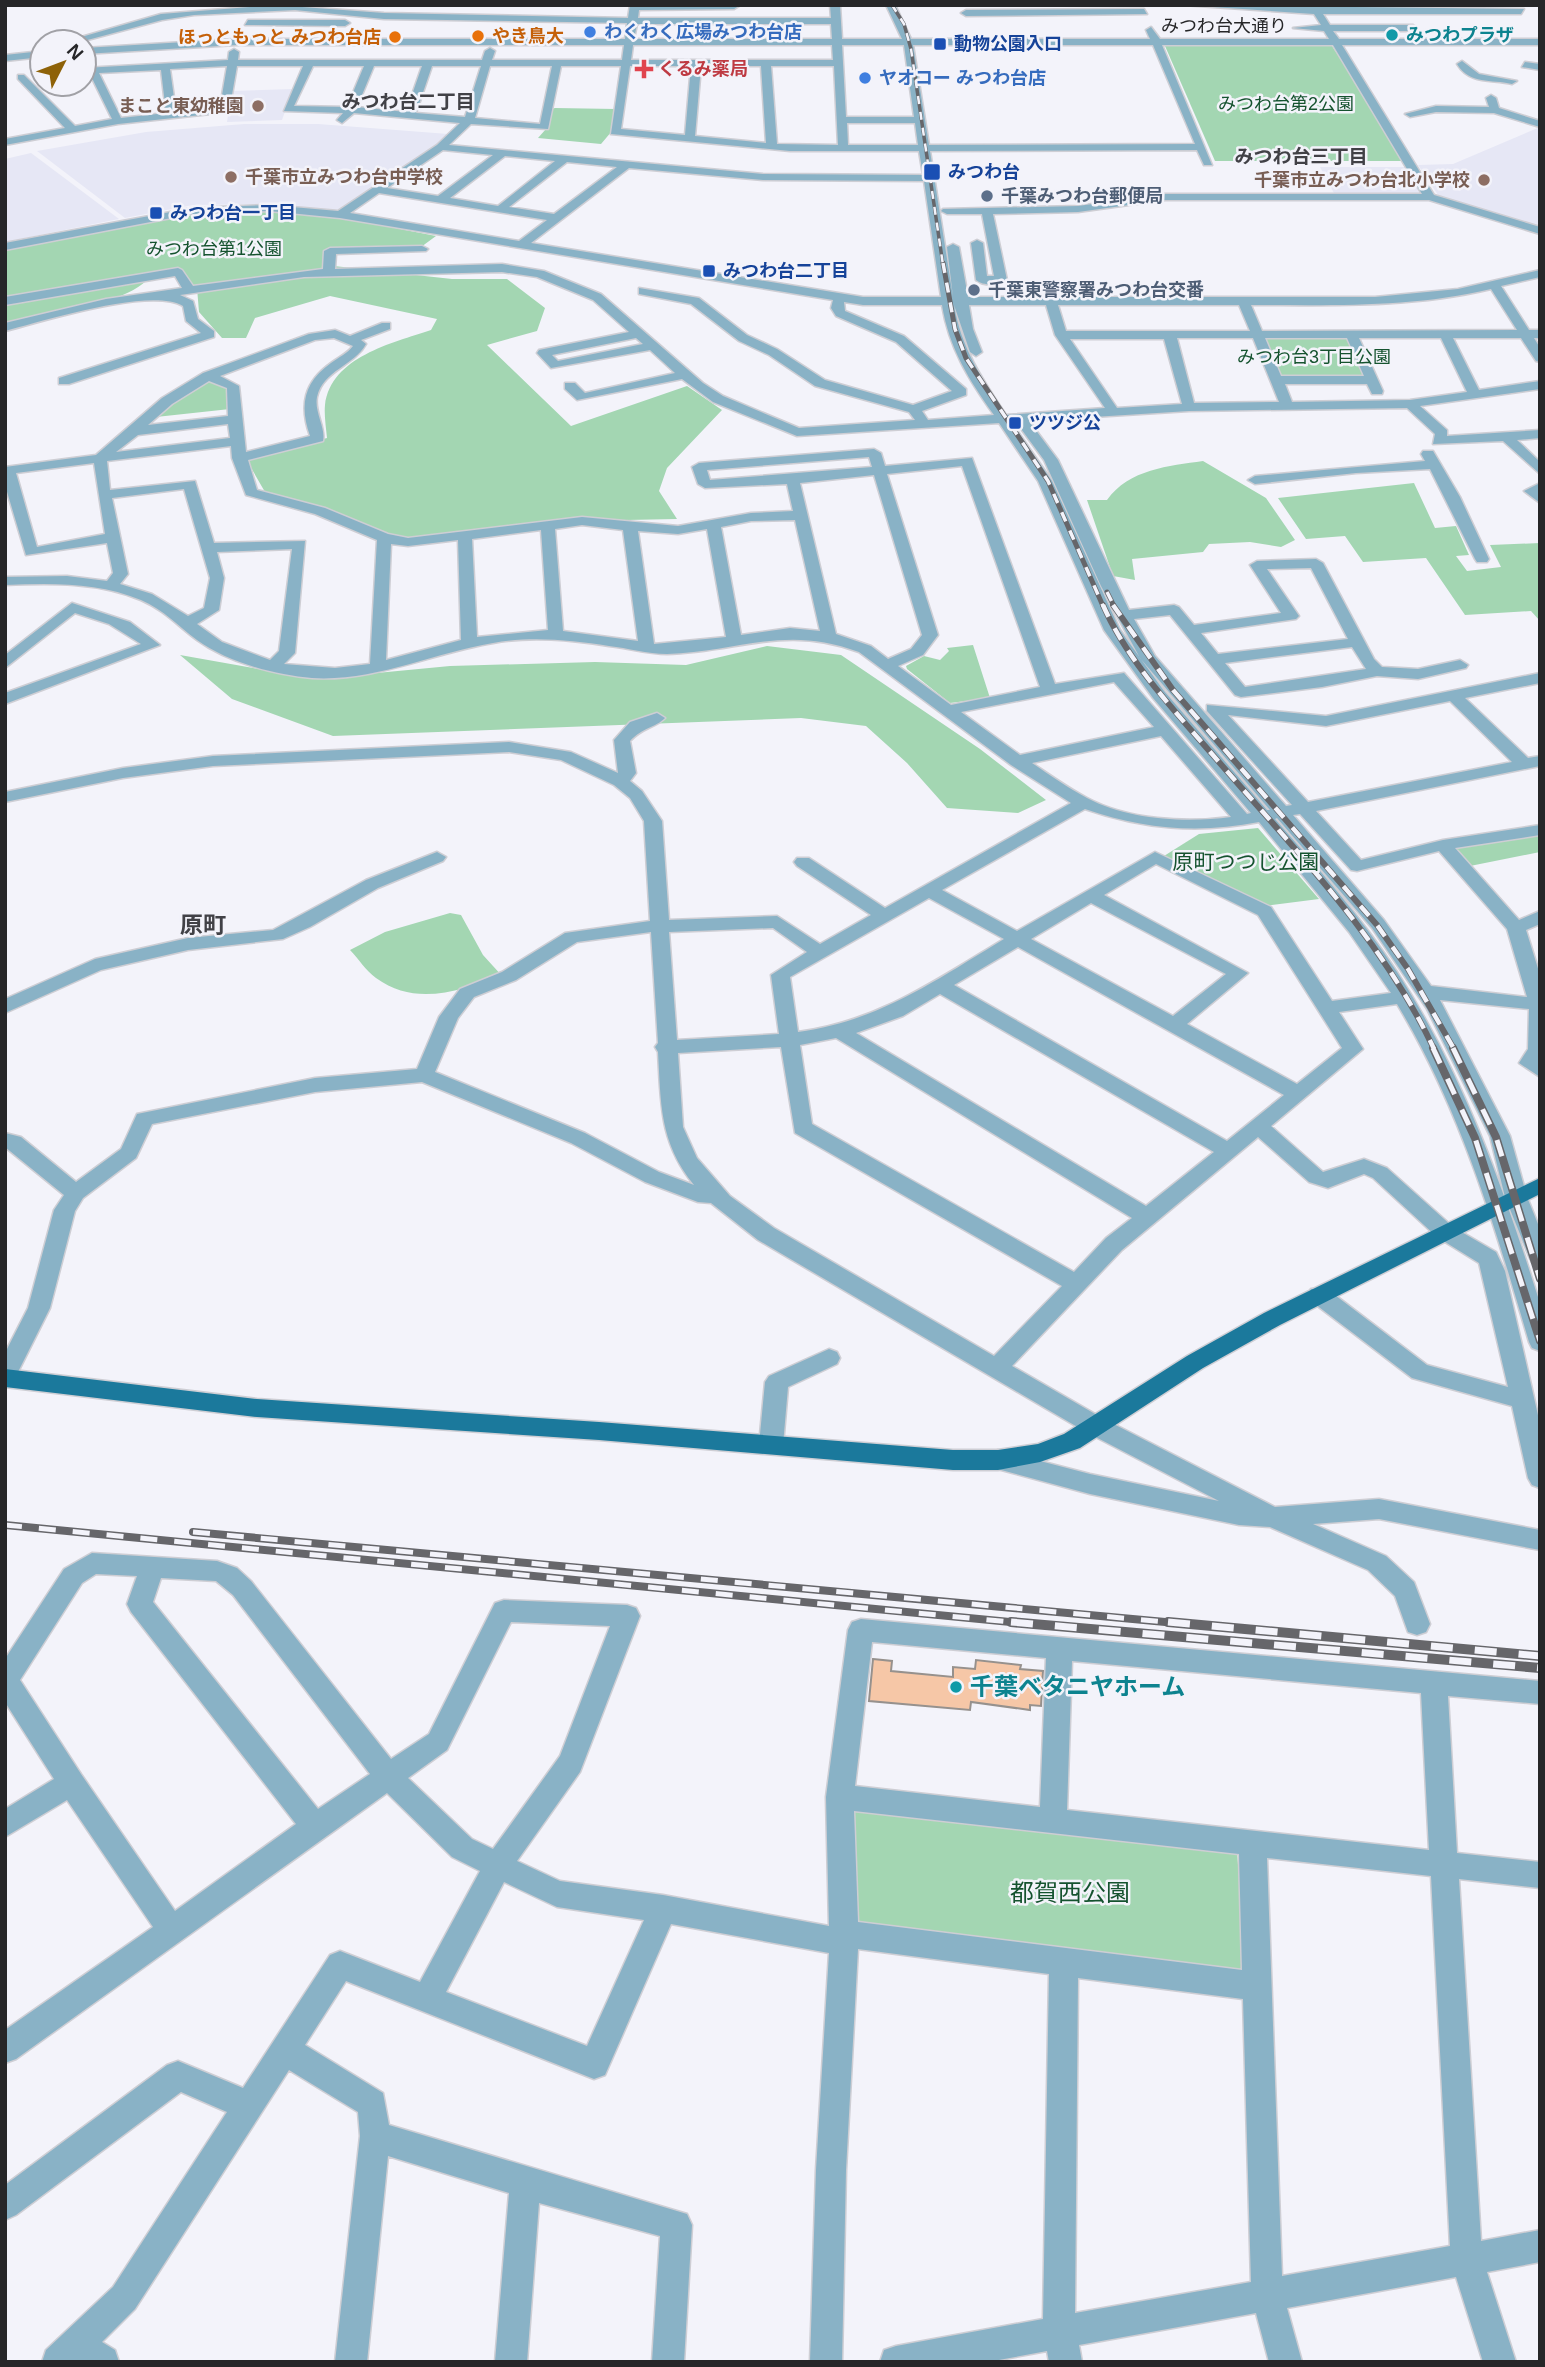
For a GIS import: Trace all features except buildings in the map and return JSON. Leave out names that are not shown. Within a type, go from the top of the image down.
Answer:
[{"type":"main road","points":[[5,1377],[257,1408],[771,1445],[953,1461],[998,1460],[1040,1453],[1072,1441],[1206,1356],[1319,1295],[1540,1185]]},
{"type":"street","points":[[890,5],[914,42],[949,225]]},
{"type":"street","points":[[901,5],[908,14]]},
{"type":"street","points":[[1181,5],[1186,16]]},
{"type":"street","points":[[1188,5],[1521,11]]},
{"type":"street","points":[[746,6],[634,6],[615,132],[772,147],[1199,147]]},
{"type":"street","points":[[822,6],[835,6],[844,148]]},
{"type":"street","points":[[98,34],[194,12],[295,7],[384,16],[498,21]]},
{"type":"street","points":[[1315,8],[1430,197]]},
{"type":"street","points":[[970,28],[965,9],[1142,9],[1208,163]]},
{"type":"street","points":[[5,142],[118,121],[225,110],[241,11]]},
{"type":"street","points":[[239,23],[583,18],[632,21],[835,21]]},
{"type":"street","points":[[340,215],[441,147],[469,120],[498,21]]},
{"type":"street","points":[[140,23],[150,28],[175,27]]},
{"type":"street","points":[[914,28],[927,178],[954,302],[963,358],[1051,460],[1123,615],[1148,658],[1378,924],[1425,992],[1463,1059],[1500,1136],[1513,1246],[1540,1342]]},
{"type":"street","points":[[1136,28],[1164,28]]},
{"type":"street","points":[[1288,28],[1426,28]]},
{"type":"street","name":"みつわ台大通り","points":[[98,50],[236,42],[1540,42]]},
{"type":"street","points":[[7,59],[28,55]]},
{"type":"street","points":[[98,70],[309,63],[837,63]]},
{"type":"street","points":[[309,63],[288,109],[351,110],[544,127],[557,63]]},
{"type":"street","points":[[339,123],[351,110],[370,63]]},
{"type":"street","points":[[410,115],[428,63]]},
{"type":"street","points":[[690,139],[696,63]]},
{"type":"street","points":[[766,63],[772,147]]},
{"type":"street","points":[[1462,64],[1466,72],[1483,80],[1512,81]]},
{"type":"street","points":[[1525,65],[1540,67]]},
{"type":"street","points":[[165,66],[171,114]]},
{"type":"street","points":[[28,77],[17,78],[28,88]]},
{"type":"street","points":[[98,87],[118,121]]},
{"type":"street","points":[[1490,96],[1495,110]]},
{"type":"street","points":[[39,98],[71,128]]},
{"type":"street","points":[[1410,114],[1436,109],[1495,110],[1540,124]]},
{"type":"street","points":[[1450,120],[1472,110]]},
{"type":"street","points":[[841,121],[920,120]]},
{"type":"street","points":[[5,129],[19,139]]},
{"type":"street","points":[[441,147],[789,178],[927,178]]},
{"type":"street","points":[[440,200],[503,153]]},
{"type":"street","points":[[499,210],[565,159]]},
{"type":"street","points":[[520,246],[626,164]]},
{"type":"street","points":[[378,190],[556,218]]},
{"type":"street","points":[[947,212],[1078,209],[1165,197],[1430,197],[1540,232]]},
{"type":"street","points":[[5,247],[124,220],[241,208],[340,215],[839,298],[954,302],[1374,301],[1495,286],[1540,273]]},
{"type":"street","points":[[977,243],[982,280],[1002,280],[987,212]]},
{"type":"street","points":[[391,270],[445,233]]},
{"type":"street","points":[[951,238],[954,302]]},
{"type":"street","points":[[329,272],[330,251],[422,248]]},
{"type":"street","points":[[5,327],[154,295],[329,272],[481,267],[532,273],[577,287],[597,297],[629,302],[695,301],[743,338],[774,352],[820,383],[914,409],[961,392],[900,339],[840,313],[837,308],[839,298]]},
{"type":"street","points":[[629,302],[668,270]]},
{"type":"street","points":[[5,301],[178,272],[189,290]]},
{"type":"street","points":[[1495,286],[1540,358]]},
{"type":"street","points":[[64,381],[210,334],[192,321],[189,304],[180,299],[154,295]]},
{"type":"street","points":[[629,302],[638,334],[683,375],[718,399],[797,432],[1189,407],[1384,406],[1540,385]]},
{"type":"street","points":[[1051,302],[1061,335],[1113,411]]},
{"type":"street","points":[[1244,302],[1287,407]]},
{"type":"street","points":[[352,340],[386,326]]},
{"type":"street","points":[[100,458],[167,401],[208,376],[313,337],[335,334],[360,344],[357,352],[327,371],[310,394],[307,414],[318,438],[239,458]]},
{"type":"street","points":[[638,334],[543,353],[555,365],[650,346]]},
{"type":"street","points":[[1351,334],[1384,406]]},
{"type":"street","points":[[1445,334],[1475,395]]},
{"type":"street","points":[[1061,335],[1540,334]]},
{"type":"street","points":[[1170,336],[1189,407]]},
{"type":"street","points":[[570,386],[582,397],[683,375]]},
{"type":"street","points":[[208,376],[233,386],[235,441],[251,492],[274,502],[319,511],[384,540],[408,542],[582,521],[678,530],[751,517],[801,515]]},
{"type":"street","points":[[1277,380],[1372,380]]},
{"type":"street","points":[[1410,404],[1442,433],[1438,441],[1426,450],[1482,559]]},
{"type":"street","points":[[914,409],[924,424]]},
{"type":"street","points":[[1012,418],[1045,481],[1112,630],[1157,693],[1357,928],[1403,997],[1507,1201],[1538,1249]]},
{"type":"street","points":[[134,431],[234,419]]},
{"type":"street","points":[[866,428],[930,635],[917,652],[887,665]]},
{"type":"street","points":[[1438,441],[1540,433]]},
{"type":"street","points":[[1507,437],[1540,470]]},
{"type":"street","points":[[114,537],[31,552],[8,470],[235,441]]},
{"type":"street","points":[[874,453],[822,454],[699,467],[705,484],[757,483],[792,477],[967,461],[1049,689]]},
{"type":"street","points":[[100,458],[104,495],[121,574],[111,585]]},
{"type":"street","points":[[1255,480],[1434,465]]},
{"type":"street","points":[[792,477],[829,635]]},
{"type":"street","points":[[104,495],[190,484],[217,578],[211,610],[187,623]]},
{"type":"street","points":[[1540,486],[1531,491],[1540,499]]},
{"type":"street","points":[[713,524],[734,638]]},
{"type":"street","points":[[548,525],[556,635]]},
{"type":"street","points":[[630,526],[647,647]]},
{"type":"street","points":[[466,535],[469,643]]},
{"type":"street","points":[[378,665],[384,540]]},
{"type":"street","points":[[208,548],[300,544],[287,653],[273,665]]},
{"type":"street","points":[[1191,630],[1291,616],[1257,565],[1316,563],[1367,661],[1377,671]]},
{"type":"street","points":[[5,581],[64,580],[131,590],[167,607],[218,646],[273,665],[310,673],[360,670],[504,637],[556,635],[647,647],[686,647],[786,632],[829,635],[865,649],[1017,761],[1083,803],[1122,816],[1180,825],[1207,825],[1243,820],[1532,763]]},
{"type":"street","points":[[5,699],[152,645],[137,631],[117,619],[72,607],[6,662]]},
{"type":"street","points":[[1123,615],[1174,610],[1241,692],[1322,682],[1377,671],[1418,674],[1460,665]]},
{"type":"street","points":[[1215,659],[1303,651],[1357,642]]},
{"type":"street","points":[[948,710],[1118,676],[1243,820]]},
{"type":"street","points":[[1540,678],[1326,721],[1213,708],[1357,866],[1443,845],[1540,830]]},
{"type":"street","points":[[1453,695],[1532,763]]},
{"type":"street","points":[[620,781],[628,773],[622,740],[636,726],[657,718]]},
{"type":"street","points":[[1017,761],[1165,730]]},
{"type":"street","points":[[5,797],[123,773],[213,761],[509,747],[565,755],[620,781],[636,795],[653,821],[665,1047],[673,1127],[679,1147],[713,1195],[731,1212],[766,1234],[1094,1425],[1272,1517],[1377,1563],[1405,1591],[1417,1624]]},
{"type":"street","points":[[1075,1283],[802,1128],[779,975],[1083,803]]},
{"type":"street","points":[[1443,845],[1516,928],[1539,1004],[1538,1048],[1529,1063],[1540,1070]]},
{"type":"street","points":[[5,1007],[105,962],[188,944],[276,935],[304,923],[372,884],[436,857]]},
{"type":"street","points":[[665,1047],[788,1041],[842,1033],[896,1012],[1155,857],[1265,911],[1353,1049],[1147,1217],[1075,1283],[997,1368]]},
{"type":"street","points":[[803,862],[883,915]]},
{"type":"street","points":[[928,890],[1299,1094]]},
{"type":"street","points":[[1091,895],[1239,973],[1174,1025]]},
{"type":"street","points":[[1516,928],[1540,917]]},
{"type":"street","points":[[424,1075],[449,1017],[467,993],[509,976],[572,937],[658,926],[777,922],[819,952]]},
{"type":"street","points":[[941,986],[1229,1151]]},
{"type":"street","points":[[1425,992],[1539,1004]]},
{"type":"street","points":[[1327,1008],[1403,997]]},
{"type":"street","points":[[842,1033],[1147,1217]]},
{"type":"street","points":[[5,1377],[39,1308],[65,1210],[76,1193],[129,1153],[144,1119],[315,1085],[424,1075],[578,1138],[652,1177],[705,1197],[713,1195]]},
{"type":"street","points":[[1259,1127],[1316,1177],[1328,1181],[1364,1166],[1380,1173],[1445,1232],[1488,1258],[1494,1271],[1540,1478]]},
{"type":"street","points":[[5,1140],[14,1142],[76,1193]]},
{"type":"street","points":[[1319,1295],[1420,1372],[1521,1398]]},
{"type":"street","points":[[771,1445],[778,1382],[829,1358]]},
{"type":"street","points":[[998,1460],[1196,1508],[1272,1517],[1379,1509],[1540,1540]]},
{"type":"street","points":[[172,1930],[71,1783],[6,1680],[73,1576],[92,1563],[217,1571],[228,1575],[242,1588],[386,1774],[462,1848],[557,1894],[844,1938],[1256,1986]]},
{"type":"street","points":[[152,1568],[141,1604],[315,1827]]},
{"type":"street","points":[[5,2048],[386,1774],[438,1741],[449,1725],[504,1611],[627,1616],[571,1763],[498,1865],[426,1999]]},
{"type":"street","points":[[826,2362],[831,2170],[844,1938],[840,1797],[861,1630],[1540,1693]]},
{"type":"street","points":[[1054,1821],[1059,1649]]},
{"type":"street","points":[[1434,1684],[1466,2258],[1500,2362]]},
{"type":"street","points":[[5,1824],[71,1783]]},
{"type":"street","points":[[840,1797],[1540,1875]]},
{"type":"street","points":[[1253,1843],[1267,2294],[1286,2362]]},
{"type":"street","points":[[79,2356],[124,2298],[246,2105],[340,1965],[594,2064],[663,1909]]},
{"type":"street","points":[[1062,2347],[1064,1963]]},
{"type":"street","points":[[284,2049],[373,2104],[375,2136],[351,2362]]},
{"type":"street","points":[[5,2204],[178,2076],[246,2105]]},
{"type":"street","points":[[375,2136],[525,2183],[676,2225],[668,2362]]},
{"type":"street","points":[[511,2362],[525,2183]]},
{"type":"street","points":[[897,2362],[1062,2347],[1267,2294],[1540,2246]]},
{"type":"shaded area","name":"まこと東幼稚園","points":[[293,89],[282,120],[227,122],[232,91]]},
{"type":"shaded area","name":"千葉市立みつわ台中学校","points":[[244,124],[318,124],[448,134],[432,149],[344,208],[335,210],[271,204],[193,205],[125,218],[37,151],[146,132]]},
{"type":"shaded area","name":"千葉市立みつわ台北小学校","points":[[1540,127],[1540,228],[1438,195],[1418,165],[1453,164]]},
{"type":"shaded area","points":[[31,153],[119,219],[5,242],[5,159]]},
{"type":"shaded area","points":[[1320,167],[1408,167],[1425,195],[1335,195]]},
{"type":"green space","name":"みつわ台第2公園","points":[[1165,46],[1332,46],[1408,161],[1215,161]]},
{"type":"green space","points":[[551,109],[616,109],[612,131],[601,144],[538,138],[546,129]]},
{"type":"green space","name":"みつわ台第1公園","points":[[248,209],[313,212],[436,236],[421,247],[326,251],[325,265],[452,279],[507,279],[545,308],[537,331],[487,345],[571,426],[687,386],[722,410],[667,468],[659,491],[677,519],[575,521],[405,538],[265,492],[246,459],[327,438],[325,405],[330,389],[339,375],[366,354],[431,330],[437,319],[330,296],[255,318],[246,338],[222,338],[199,312],[197,288],[190,288],[181,271],[150,276],[140,286],[105,302],[5,326],[5,250],[186,214]]},
{"type":"green space","name":"みつわ台3丁目公園","points":[[1339,336],[1347,339],[1365,377],[1279,377],[1263,338]]},
{"type":"green space","points":[[210,380],[228,388],[230,409],[156,417],[170,400]]},
{"type":"green space","points":[[1203,461],[1266,498],[1295,540],[1281,547],[1250,542],[1209,544],[1203,552],[1132,559],[1135,580],[1113,576],[1087,500],[1107,500],[1116,490],[1138,475]]},
{"type":"green space","points":[[1414,483],[1435,528],[1456,526],[1469,555],[1456,556],[1467,571],[1501,567],[1490,545],[1540,543],[1540,621],[1531,611],[1465,615],[1426,558],[1363,562],[1345,536],[1306,539],[1278,498]]},
{"type":"green space","points":[[973,645],[990,698],[950,703],[907,669],[906,666],[924,656],[940,660],[949,651],[947,648]]},
{"type":"green space","points":[[767,646],[841,655],[980,749],[1046,800],[1018,813],[947,808],[907,763],[866,726],[801,718],[333,736],[232,699],[180,655],[314,679],[450,666],[595,662],[686,665]]},
{"type":"green space","name":"原町つつじ公園","points":[[1258,828],[1319,899],[1264,906],[1164,856],[1199,834]]},
{"type":"green space","points":[[1540,834],[1540,852],[1470,866],[1453,848]]},
{"type":"green space","points":[[450,913],[461,915],[483,955],[503,977],[439,993],[407,992],[376,978],[350,950],[385,932]]},
{"type":"green space","name":"都賀西公園","points":[[850,1808],[1237,1852],[1246,1965],[1236,1973],[864,1930],[852,1917]]},
{"type":"railway","points":[[892,5],[904,24],[911,49],[943,265]]},
{"type":"railway","points":[[943,263],[955,329],[966,358],[1048,481],[1103,606]]},
{"type":"railway","points":[[1107,592],[1114,606]]},
{"type":"railway","points":[[1103,605],[1125,645],[1151,683],[1303,858],[1362,931],[1413,1008],[1434,1049]]},
{"type":"railway","points":[[1113,605],[1173,690],[1377,925],[1408,969],[1454,1049]]},
{"type":"railway","points":[[1433,1048],[1475,1138],[1540,1341]]},
{"type":"railway","points":[[1453,1048],[1496,1137],[1540,1279]]},
{"type":"railway","points":[[5,1525],[1031,1624]]},
{"type":"railway","points":[[193,1532],[1187,1624]]},
{"type":"railway","points":[[1011,1622],[1540,1668]]},
{"type":"railway","points":[[1168,1622],[1540,1656]]},
{"type":"place","name":"わくわく広場みつわ台店","points":[[590,32]]},
{"type":"place","name":"みつわプラザ","points":[[1392,35]]},
{"type":"place","name":"やき鳥大","points":[[478,36]]},
{"type":"place","name":"ほっともっと みつわ台店","points":[[395,37]]},
{"type":"place","name":"動物公園入口","points":[[940,44]]},
{"type":"place","name":"くるみ薬局","points":[[644,69]]},
{"type":"place","name":"ヤオコー みつわ台店","points":[[865,78]]},
{"type":"place","name":"まこと東幼稚園","points":[[258,106]]},
{"type":"place","name":"みつわ台","points":[[932,172]]},
{"type":"place","name":"千葉市立みつわ台中学校","points":[[231,177]]},
{"type":"place","name":"千葉市立みつわ台北小学校","points":[[1484,180]]},
{"type":"place","name":"千葉みつわ台郵便局","points":[[987,196]]},
{"type":"place","name":"みつわ台一丁目","points":[[156,213]]},
{"type":"place","name":"みつわ台二丁目","points":[[709,271]]},
{"type":"place","name":"千葉東警察署みつわ台交番","points":[[974,290]]},
{"type":"place","name":"ツツジ公","points":[[1015,423]]},
{"type":"place","name":"千葉ベタニヤホーム","points":[[956,1687]]},
{"type":"district","name":"みつわ台二丁目","points":[[408,101]]},
{"type":"district","name":"みつわ台三丁目","points":[[1301,156]]},
{"type":"district","name":"原町","points":[[203,925]]}]
